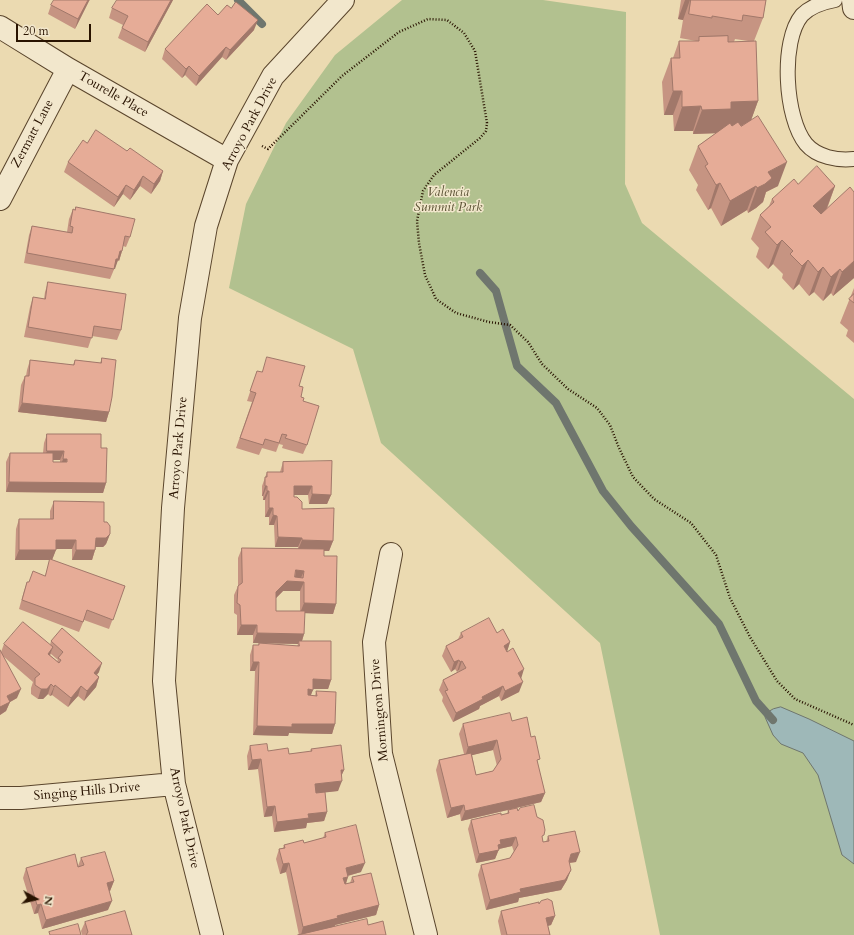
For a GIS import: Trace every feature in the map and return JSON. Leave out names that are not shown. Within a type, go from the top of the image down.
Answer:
[{"type":"street","points":[[853,0],[854,8]]},
{"type":"street","name":"Arroyo Park Drive","points":[[212,935],[174,784],[164,681],[173,508],[190,318],[206,226],[227,160],[273,76],[337,2]]},
{"type":"street","name":"Tourelle Place","points":[[0,27],[68,69],[227,160]]},
{"type":"street","name":"Zermatt Lane","points":[[0,199],[68,69]]},
{"type":"street","name":"Mornington Drive","points":[[392,554],[374,642],[381,754],[426,935]]},
{"type":"street","name":"Singing Hills Drive","points":[[0,798],[22,798],[174,784]]},
{"type":"lane","points":[[835,0],[808,10],[797,24],[789,48],[789,87],[795,122],[806,144],[813,151],[833,159],[854,159]]},
{"type":"path","points":[[240,137],[268,149],[342,76],[399,32],[428,19],[447,20],[464,32],[475,51],[488,123],[486,131],[480,138],[434,175],[423,191],[417,220],[419,243],[425,275],[436,299],[456,313],[488,322],[510,325],[528,342],[542,364],[568,389],[597,408],[610,425],[632,477],[654,499],[691,523],[716,556],[730,598],[750,637],[777,682],[795,699],[854,725]]},
{"type":"green space","name":"Valencia Summit Park","points":[[402,0],[543,0],[626,12],[625,184],[642,223],[854,399],[854,935],[660,935],[600,643],[381,443],[353,349],[229,288],[246,204],[286,123],[335,55]]},
{"type":"water","points":[[781,707],[854,741],[854,864],[842,855],[818,775],[803,753],[781,744],[773,735],[765,717],[766,713]]},
{"type":"building","points":[[54,0],[88,0],[78,19],[51,5]]},
{"type":"building","points":[[117,0],[171,0],[148,42],[122,28],[128,16],[112,8]]},
{"type":"building","points":[[691,0],[766,0],[763,18],[743,15],[742,21],[689,14]]},
{"type":"building","points":[[236,2],[258,20],[230,50],[226,47],[199,76],[189,66],[186,69],[165,49],[207,4],[218,15],[227,5],[231,8]]},
{"type":"building","points":[[728,36],[728,42],[756,41],[758,101],[731,102],[731,109],[702,110],[701,106],[682,107],[682,91],[673,91],[671,58],[680,58],[679,41],[699,41],[699,37]]},
{"type":"building","points":[[758,116],[787,162],[768,172],[772,178],[765,184],[757,188],[756,186],[730,201],[720,183],[716,185],[705,166],[708,164],[698,146],[730,123],[732,126],[738,122],[741,126]]},
{"type":"building","points":[[96,130],[127,151],[130,148],[163,171],[154,184],[143,176],[134,190],[126,185],[118,197],[68,162],[83,140],[87,143]]},
{"type":"building","points":[[817,166],[835,186],[813,206],[821,214],[850,187],[854,192],[854,261],[842,272],[840,269],[831,277],[823,267],[818,272],[808,260],[802,266],[790,254],[793,251],[782,240],[777,245],[765,232],[771,227],[760,215],[774,202],[772,199],[794,179],[798,184]]},
{"type":"building","points":[[76,207],[135,219],[130,237],[125,236],[122,251],[120,251],[118,259],[116,259],[114,269],[27,253],[32,226],[72,233],[73,227],[70,226],[73,209],[75,210]]},
{"type":"building","points":[[48,282],[126,294],[121,330],[94,326],[92,338],[28,327],[33,297],[45,299]]},
{"type":"building","points":[[854,294],[854,303],[849,299]]},
{"type":"building","points":[[267,357],[305,366],[299,386],[303,387],[301,397],[304,398],[303,401],[319,406],[307,445],[285,438],[287,435],[282,434],[279,443],[265,439],[263,445],[240,438],[256,393],[250,391],[257,371],[262,372]]},
{"type":"building","points":[[102,358],[116,360],[109,412],[22,403],[25,376],[29,376],[30,360],[74,365],[75,360],[101,363]]},
{"type":"building","points":[[47,434],[101,434],[101,448],[107,448],[106,483],[9,482],[10,453],[53,453],[53,462],[67,462],[67,459],[63,459],[64,451],[47,451]]},
{"type":"building","points":[[332,461],[331,495],[312,494],[312,486],[294,486],[294,497],[297,497],[302,502],[302,509],[334,508],[333,541],[302,540],[302,538],[278,537],[277,516],[273,515],[273,508],[269,508],[269,491],[267,491],[267,486],[265,486],[265,477],[267,477],[267,472],[283,472],[283,462]]},
{"type":"building","points":[[54,501],[104,502],[104,522],[107,522],[110,526],[110,534],[106,538],[96,538],[95,550],[76,550],[76,540],[56,540],[56,550],[19,550],[19,519],[53,519]]},
{"type":"building","points":[[242,548],[324,549],[324,556],[337,556],[336,604],[304,603],[304,582],[287,581],[276,592],[276,611],[305,611],[304,634],[257,633],[257,625],[241,625],[240,605],[237,603],[238,586],[242,583]],"holes":[[[296,570],[304,571],[303,578],[295,577]]]},
{"type":"building","points":[[50,559],[125,586],[113,620],[87,610],[83,622],[22,600],[27,582],[29,582],[33,571],[45,576]]},
{"type":"building","points":[[489,618],[497,633],[503,629],[510,642],[504,646],[507,652],[513,648],[524,669],[518,673],[523,682],[505,691],[503,686],[482,697],[483,699],[456,713],[445,691],[448,690],[443,680],[466,668],[462,661],[460,662],[459,660],[454,662],[446,646],[463,637],[461,633]]},
{"type":"building","points":[[23,622],[53,647],[48,654],[59,663],[61,660],[58,658],[63,652],[51,641],[62,628],[102,663],[94,673],[99,677],[87,691],[81,686],[71,698],[55,685],[54,687],[51,684],[47,689],[41,689],[35,685],[35,678],[40,674],[4,644]]},
{"type":"building","points":[[299,641],[331,641],[331,680],[313,679],[313,690],[308,689],[308,695],[317,696],[316,691],[336,692],[335,724],[292,724],[292,727],[257,726],[259,662],[253,662],[253,645],[259,645],[259,643],[299,646]]},
{"type":"building","points":[[0,650],[21,689],[7,696],[10,702],[0,707]]},
{"type":"building","points":[[510,713],[512,721],[527,717],[531,737],[535,736],[540,759],[537,760],[545,793],[465,811],[464,805],[451,808],[439,760],[471,753],[476,775],[493,771],[501,759],[497,740],[468,747],[463,724]]},
{"type":"building","points":[[267,744],[268,751],[288,748],[289,754],[341,745],[344,770],[341,770],[342,781],[315,784],[316,793],[325,792],[327,812],[308,814],[309,818],[277,822],[275,806],[267,807],[261,759],[252,760],[250,746]]},
{"type":"building","points":[[534,805],[537,817],[543,820],[545,830],[544,835],[542,836],[543,842],[549,841],[548,836],[575,831],[580,852],[571,854],[569,861],[571,870],[565,880],[520,889],[521,892],[490,900],[481,865],[510,858],[518,845],[516,837],[500,840],[501,844],[498,845],[499,850],[479,854],[471,820],[501,813],[501,815],[509,813],[508,810],[517,808],[518,811],[520,808]]},
{"type":"building","points":[[356,825],[365,863],[346,868],[348,877],[343,878],[345,884],[354,882],[352,877],[371,873],[379,905],[303,927],[289,863],[283,864],[279,849],[285,848],[284,845],[303,840],[304,843],[326,837],[325,833]]},
{"type":"building","points":[[105,852],[114,881],[107,883],[112,901],[46,920],[41,904],[37,905],[26,868],[75,854],[78,867],[84,865],[81,858]]},
{"type":"building","points":[[548,899],[552,901],[555,916],[546,918],[550,935],[507,935],[501,911],[539,902],[539,904],[541,901]]},
{"type":"building","points":[[125,911],[132,935],[86,935],[88,932],[85,922]]},
{"type":"building","points":[[367,919],[368,925],[383,921],[386,935],[298,935]]},
{"type":"building","points":[[78,924],[81,935],[50,935],[49,932]]},
{"type":"waterway","points":[[238,0],[262,24]]},
{"type":"waterway","points":[[480,273],[496,291],[517,366],[556,403],[603,491],[631,526],[719,624],[756,701],[773,720]]}]
